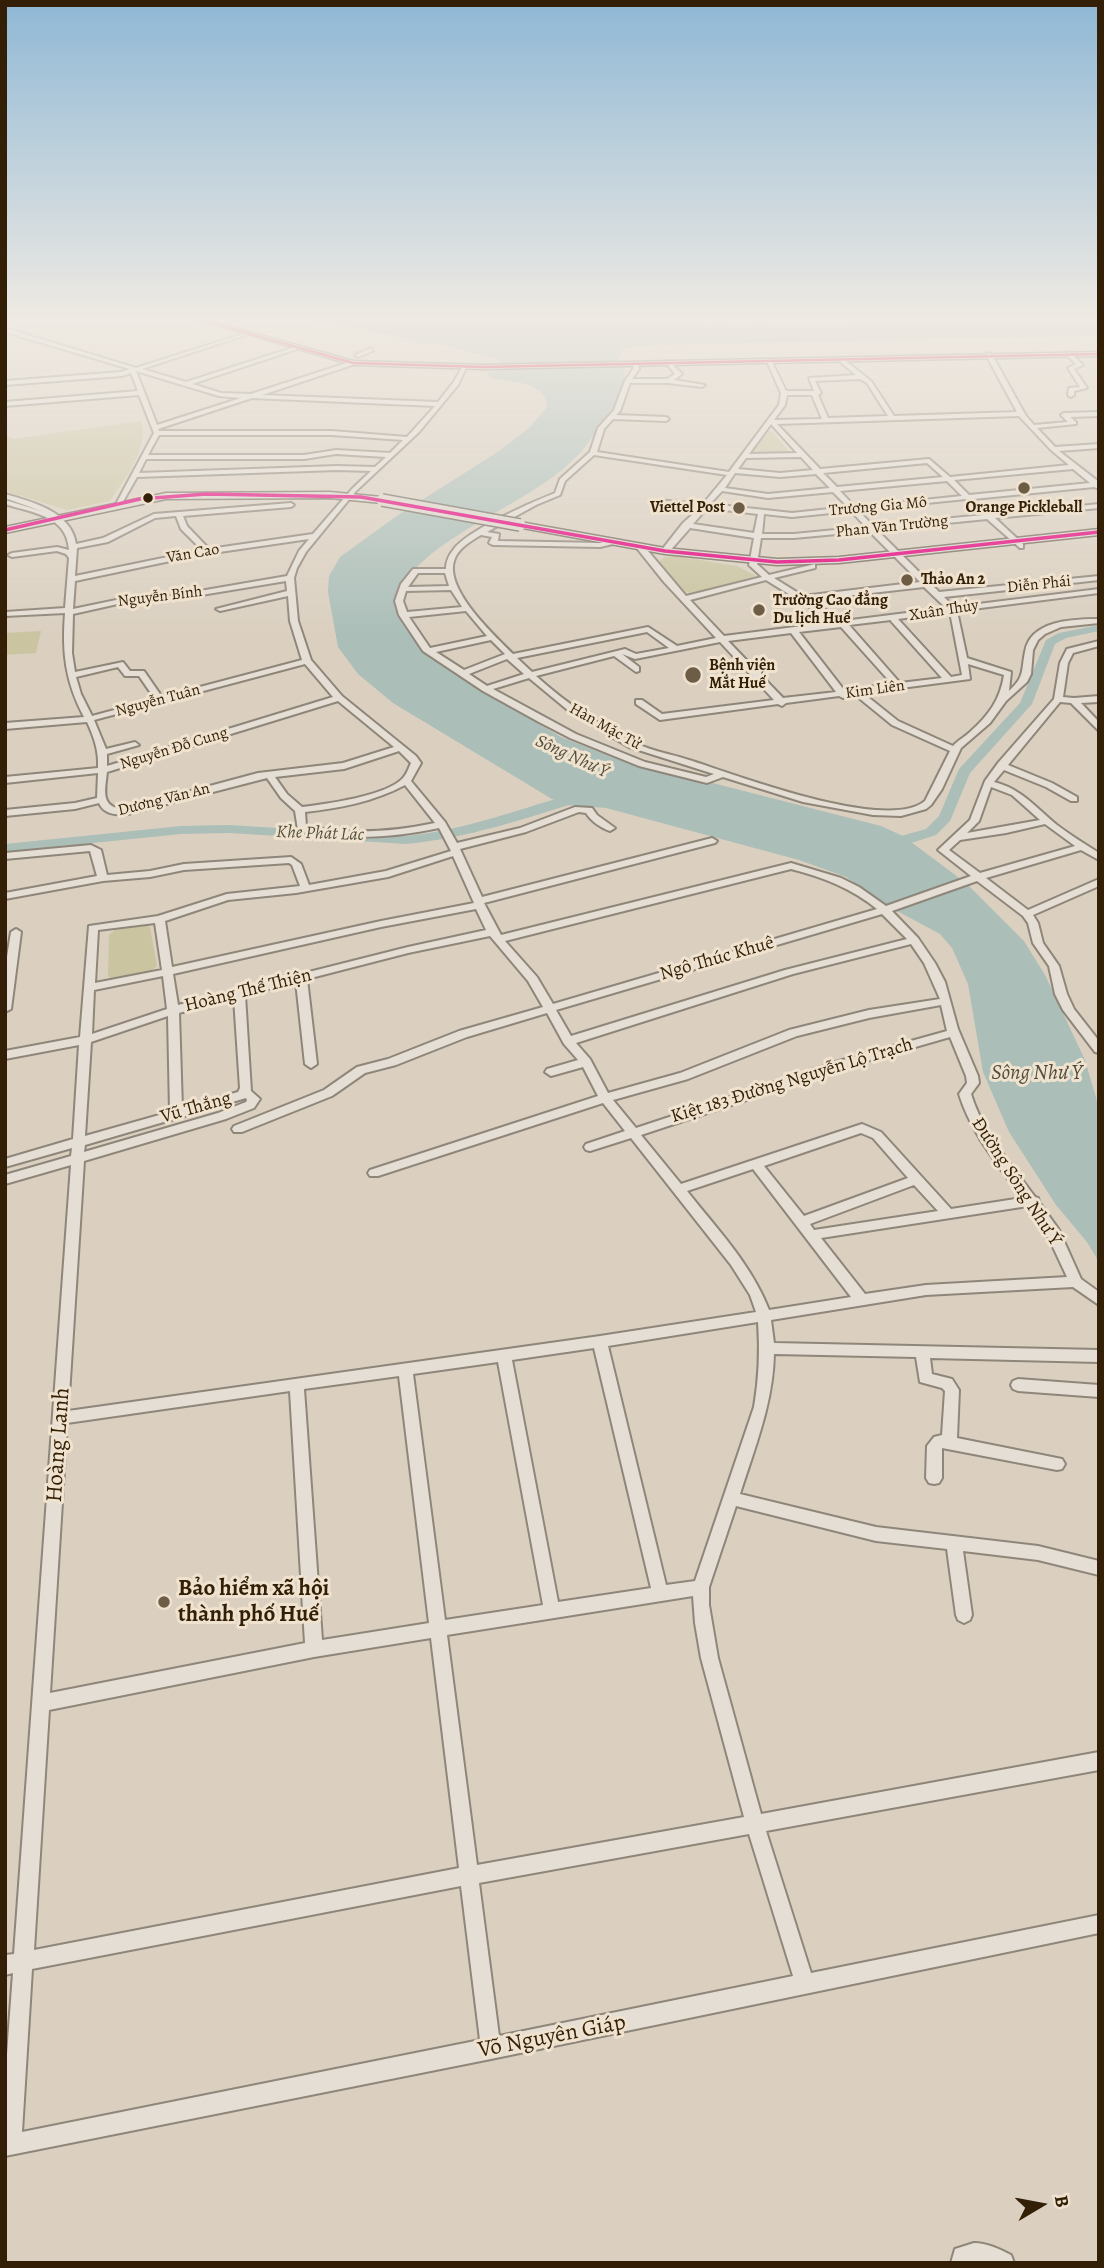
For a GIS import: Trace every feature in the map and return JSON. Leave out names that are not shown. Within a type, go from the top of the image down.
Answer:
[{"type":"highway","points":[[5,530],[119,504],[166,496],[206,494],[349,495],[520,525]]},
{"type":"main road","points":[[520,525],[665,551],[669,554],[812,566],[1099,532]]},
{"type":"main road","points":[[1018,543],[1099,538]]},
{"type":"main road","points":[[752,563],[897,556]]},
{"type":"street","points":[[155,426],[157,430]]},
{"type":"street","points":[[119,504],[157,430],[169,426]]},
{"type":"street","points":[[300,810],[358,803],[377,797],[406,781],[416,763],[339,698],[307,661],[294,621],[290,578],[296,562],[349,495],[421,426]]},
{"type":"street","points":[[603,426],[593,453],[562,480],[556,496],[534,504],[458,548],[453,555],[450,571],[416,571],[399,601],[403,615],[428,651],[486,689],[573,736],[642,764],[707,780],[723,774]]},
{"type":"street","points":[[665,551],[720,489],[769,426]]},
{"type":"street","points":[[775,426],[897,556],[953,610],[963,659],[1008,674],[1005,699]]},
{"type":"street","points":[[1031,427],[1043,426]]},
{"type":"street","points":[[1031,427],[1073,467],[1098,485]]},
{"type":"street","points":[[157,430],[332,433],[410,439]]},
{"type":"street","points":[[1054,449],[1099,446]]},
{"type":"street","points":[[144,457],[304,457],[336,452],[391,455]]},
{"type":"street","points":[[593,453],[731,472],[780,475],[929,461],[1018,543]]},
{"type":"street","points":[[746,456],[802,455]]},
{"type":"street","points":[[720,489],[768,496],[1073,467]]},
{"type":"street","points":[[135,475],[375,469]]},
{"type":"street","name":"Trương Gia Mô","points":[[657,501],[761,514],[792,515],[1098,485]]},
{"type":"street","points":[[5,496],[45,509],[71,535],[73,547],[106,540],[145,518],[290,505]]},
{"type":"street","points":[[5,502],[56,518]]},
{"type":"street","name":"Phan Văn Trường","points":[[686,525],[757,536],[794,537],[1099,506]]},
{"type":"street","points":[[179,514],[184,527],[207,552]]},
{"type":"street","points":[[761,514],[752,563],[768,578],[844,625],[899,687]]},
{"type":"street","points":[[481,533],[496,536],[492,543],[600,545],[610,542]]},
{"type":"street","name":"Văn Cao","points":[[72,579],[207,552],[316,536]]},
{"type":"street","name":"Dương Văn An","points":[[73,547],[70,612],[72,675],[103,752],[104,770],[100,800],[104,809],[111,813],[124,812],[269,774],[344,766],[399,748]]},
{"type":"street","points":[[640,547],[782,703]]},
{"type":"street","points":[[12,555],[57,549],[69,552],[73,559]]},
{"type":"street","points":[[139,564],[146,576]]},
{"type":"street","points":[[685,599],[812,566]]},
{"type":"street","name":"Hàn Mặc Tử","points":[[450,571],[453,588],[465,609],[509,657],[569,709],[633,746],[800,798],[858,811],[895,814],[923,807],[933,799],[955,750],[989,720],[1005,699],[1019,687],[1026,676],[1030,646],[1042,631],[1066,624],[1099,621]]},
{"type":"street","name":"Nguyễn Bính","points":[[5,616],[70,612],[141,597],[159,600],[290,578]]},
{"type":"street","name":"Diễn Phái","points":[[937,595],[1099,578]]},
{"type":"street","points":[[1053,583],[1064,594]]},
{"type":"street","points":[[801,599],[926,584]]},
{"type":"street","points":[[404,589],[453,588]]},
{"type":"street","name":"Xuân Thủy","points":[[529,676],[621,653],[635,657],[722,639],[894,619],[1064,594],[1099,592]]},
{"type":"street","points":[[220,609],[290,593]]},
{"type":"street","points":[[403,615],[465,609]]},
{"type":"street","points":[[894,619],[949,680]]},
{"type":"street","points":[[462,674],[509,657],[648,629],[675,648]]},
{"type":"street","points":[[794,631],[843,695]]},
{"type":"street","points":[[428,651],[493,637]]},
{"type":"street","points":[[1097,1043],[1069,1010],[1054,966],[1038,943],[1033,923],[1027,914],[973,879],[943,850],[961,837],[974,821],[988,783],[1058,699],[1063,663],[1070,651],[1099,643]]},
{"type":"street","points":[[621,653],[636,669]]},
{"type":"street","name":"Kim Liên","points":[[639,702],[660,717],[843,695],[967,677],[963,659]]},
{"type":"street","name":"Nguyễn Tuân","points":[[5,726],[89,719],[307,661]]},
{"type":"street","points":[[72,675],[120,664],[128,674],[141,673],[162,701]]},
{"type":"street","points":[[486,689],[529,676]]},
{"type":"street","points":[[857,693],[895,723],[955,750]]},
{"type":"street","name":"Nguyễn Đỗ Cung","points":[[5,780],[104,770],[339,698]]},
{"type":"street","points":[[1058,699],[1099,699]]},
{"type":"street","points":[[1074,701],[1099,729]]},
{"type":"street","points":[[103,752],[135,745]]},
{"type":"street","points":[[1001,765],[1049,785],[1074,799]]},
{"type":"street","points":[[269,774],[284,796],[300,810],[301,828],[344,833],[406,832],[451,839],[523,830],[578,809],[589,810],[593,817],[610,828]]},
{"type":"street","points":[[406,781],[451,839],[495,936],[533,979],[568,1041],[586,1062],[605,1098],[736,1261],[756,1294],[764,1315],[766,1380],[761,1407],[701,1587],[700,1607],[709,1654],[754,1823],[805,1983]]},
{"type":"street","points":[[988,783],[1008,787],[1030,802],[1046,821],[1099,857]]},
{"type":"street","points":[[5,813],[75,806],[100,800]]},
{"type":"street","points":[[961,837],[1046,821]]},
{"type":"street","points":[[176,1114],[173,1010],[160,919],[227,897],[388,874],[451,839]]},
{"type":"street","points":[[89,988],[479,903],[712,841]]},
{"type":"street","name":"Ngô Thúc Khuê","points":[[550,1007],[887,909],[973,879],[1082,847]]},
{"type":"street","points":[[5,856],[91,848],[96,850],[103,878]]},
{"type":"street","points":[[5,895],[208,864],[291,860],[296,864],[305,887]]},
{"type":"street","name":"Hoàng Thế Thiện","points":[[5,1055],[85,1040],[173,1010],[408,950],[495,936],[791,866],[837,880],[887,909]]},
{"type":"street","points":[[1027,914],[1099,881]]},
{"type":"street","name":"Đường Sông Như Ý","points":[[887,909],[914,940],[930,964],[946,1001],[954,1033],[972,1068],[973,1083],[965,1094],[971,1113],[991,1147],[1052,1230],[1076,1282],[1099,1300]]},
{"type":"street","name":"Hoàng Lanh","points":[[8,2146],[15,1963],[41,1703],[93,928],[160,919]]},
{"type":"street","points":[[5,1009],[16,932]]},
{"type":"street","points":[[568,1041],[789,972],[914,940]]},
{"type":"street","points":[[301,978],[312,1064]]},
{"type":"street","points":[[239,993],[246,1088],[243,1094]]},
{"type":"street","points":[[374,1173],[605,1098],[684,1076],[793,1033],[869,1014],[946,1001]]},
{"type":"street","points":[[237,1129],[328,1093],[361,1070],[550,1007]]},
{"type":"street","name":"Kiệt 183 Đường Nguyễn Lộ Trạch","points":[[590,1147],[843,1064],[954,1033]]},
{"type":"street","points":[[551,1072],[586,1062]]},
{"type":"street","name":"Vũ Thắng","points":[[5,1163],[243,1094],[254,1099],[250,1105],[222,1116],[5,1180]]},
{"type":"street","points":[[680,1189],[863,1128],[877,1135],[948,1214]]},
{"type":"street","points":[[755,1163],[861,1299]]},
{"type":"street","points":[[801,1222],[917,1179]]},
{"type":"street","points":[[811,1235],[1033,1201]]},
{"type":"street","points":[[60,1418],[600,1342],[926,1290],[1076,1282]]},
{"type":"street","points":[[600,1342],[660,1593]]},
{"type":"street","points":[[767,1348],[923,1354],[1099,1356]]},
{"type":"street","points":[[923,1354],[925,1378],[947,1383],[952,1390],[949,1441]]},
{"type":"street","points":[[504,1355],[552,1611]]},
{"type":"street","points":[[405,1370],[491,2049]]},
{"type":"street","points":[[297,1385],[314,1650]]},
{"type":"street","points":[[1018,1385],[1099,1391]]},
{"type":"street","points":[[934,1478],[936,1441],[949,1441],[977,1450],[1057,1464]]},
{"type":"street","points":[[731,1498],[876,1534],[1038,1553],[1099,1568]]},
{"type":"street","points":[[954,1542],[964,1615]]},
{"type":"street","points":[[41,1703],[314,1650],[701,1587]]},
{"type":"street","points":[[15,1963],[467,1876],[1099,1761]]},
{"type":"street","name":"Võ Nguyên Giáp","points":[[8,2146],[1099,1924]]},
{"type":"street","points":[[962,2263],[963,2257],[972,2253],[984,2253],[1003,2263]]},
{"type":"shaded area","points":[[107,426],[142,426],[143,431],[134,463],[110,501],[67,510],[5,491],[5,434],[13,439]]},
{"type":"shaded area","points":[[769,431],[773,432],[790,453],[751,453]]},
{"type":"shaded area","points":[[675,556],[737,566],[756,576],[696,593],[682,592],[656,565],[664,557]]},
{"type":"shaded area","points":[[41,631],[36,653],[5,655],[5,633]]},
{"type":"shaded area","points":[[141,925],[150,927],[157,966],[150,972],[112,979],[108,976],[109,935],[115,930]]},
{"type":"water","name":"Sông Như Ý","points":[[531,426],[600,426],[586,446],[560,472],[458,535],[413,572],[400,605],[419,642],[451,672],[561,737],[615,758],[881,826],[903,836],[966,883],[1024,941],[1045,975],[1085,1060],[1099,1108],[1099,1262],[1087,1242],[1056,1205],[1009,1132],[983,1072],[968,984],[952,948],[940,934],[882,903],[846,877],[799,860],[606,808],[566,805],[552,799],[393,703],[358,674],[338,647],[328,592],[329,576],[340,557]]},
{"type":"waterway","name":"Sông Như Ý","points":[[888,844],[931,832],[945,818],[964,772],[1026,704],[1050,642],[1063,635],[1099,628]]},
{"type":"waterway","name":"Khe Phát Lác","points":[[5,848],[181,830],[229,829],[406,840],[429,838],[474,829],[582,796]]},
{"type":"transit line","points":[[5,530],[140,499],[206,494],[361,497],[665,551],[777,562],[839,560],[1099,532]]},
{"type":"place","name":"Orange Pickleball","points":[[1024,488]]},
{"type":"place","name":"Viettel Post","points":[[739,508]]},
{"type":"place","name":"Thảo An 2","points":[[907,580]]},
{"type":"place","name":"Trường Cao đẳng Du lịch Huế","points":[[759,610]]},
{"type":"place","name":"Bệnh viện Mắt Huế","points":[[693,675]]},
{"type":"place","name":"Bảo hiểm xã hội thành phố Huế","points":[[164,1602]]}]
